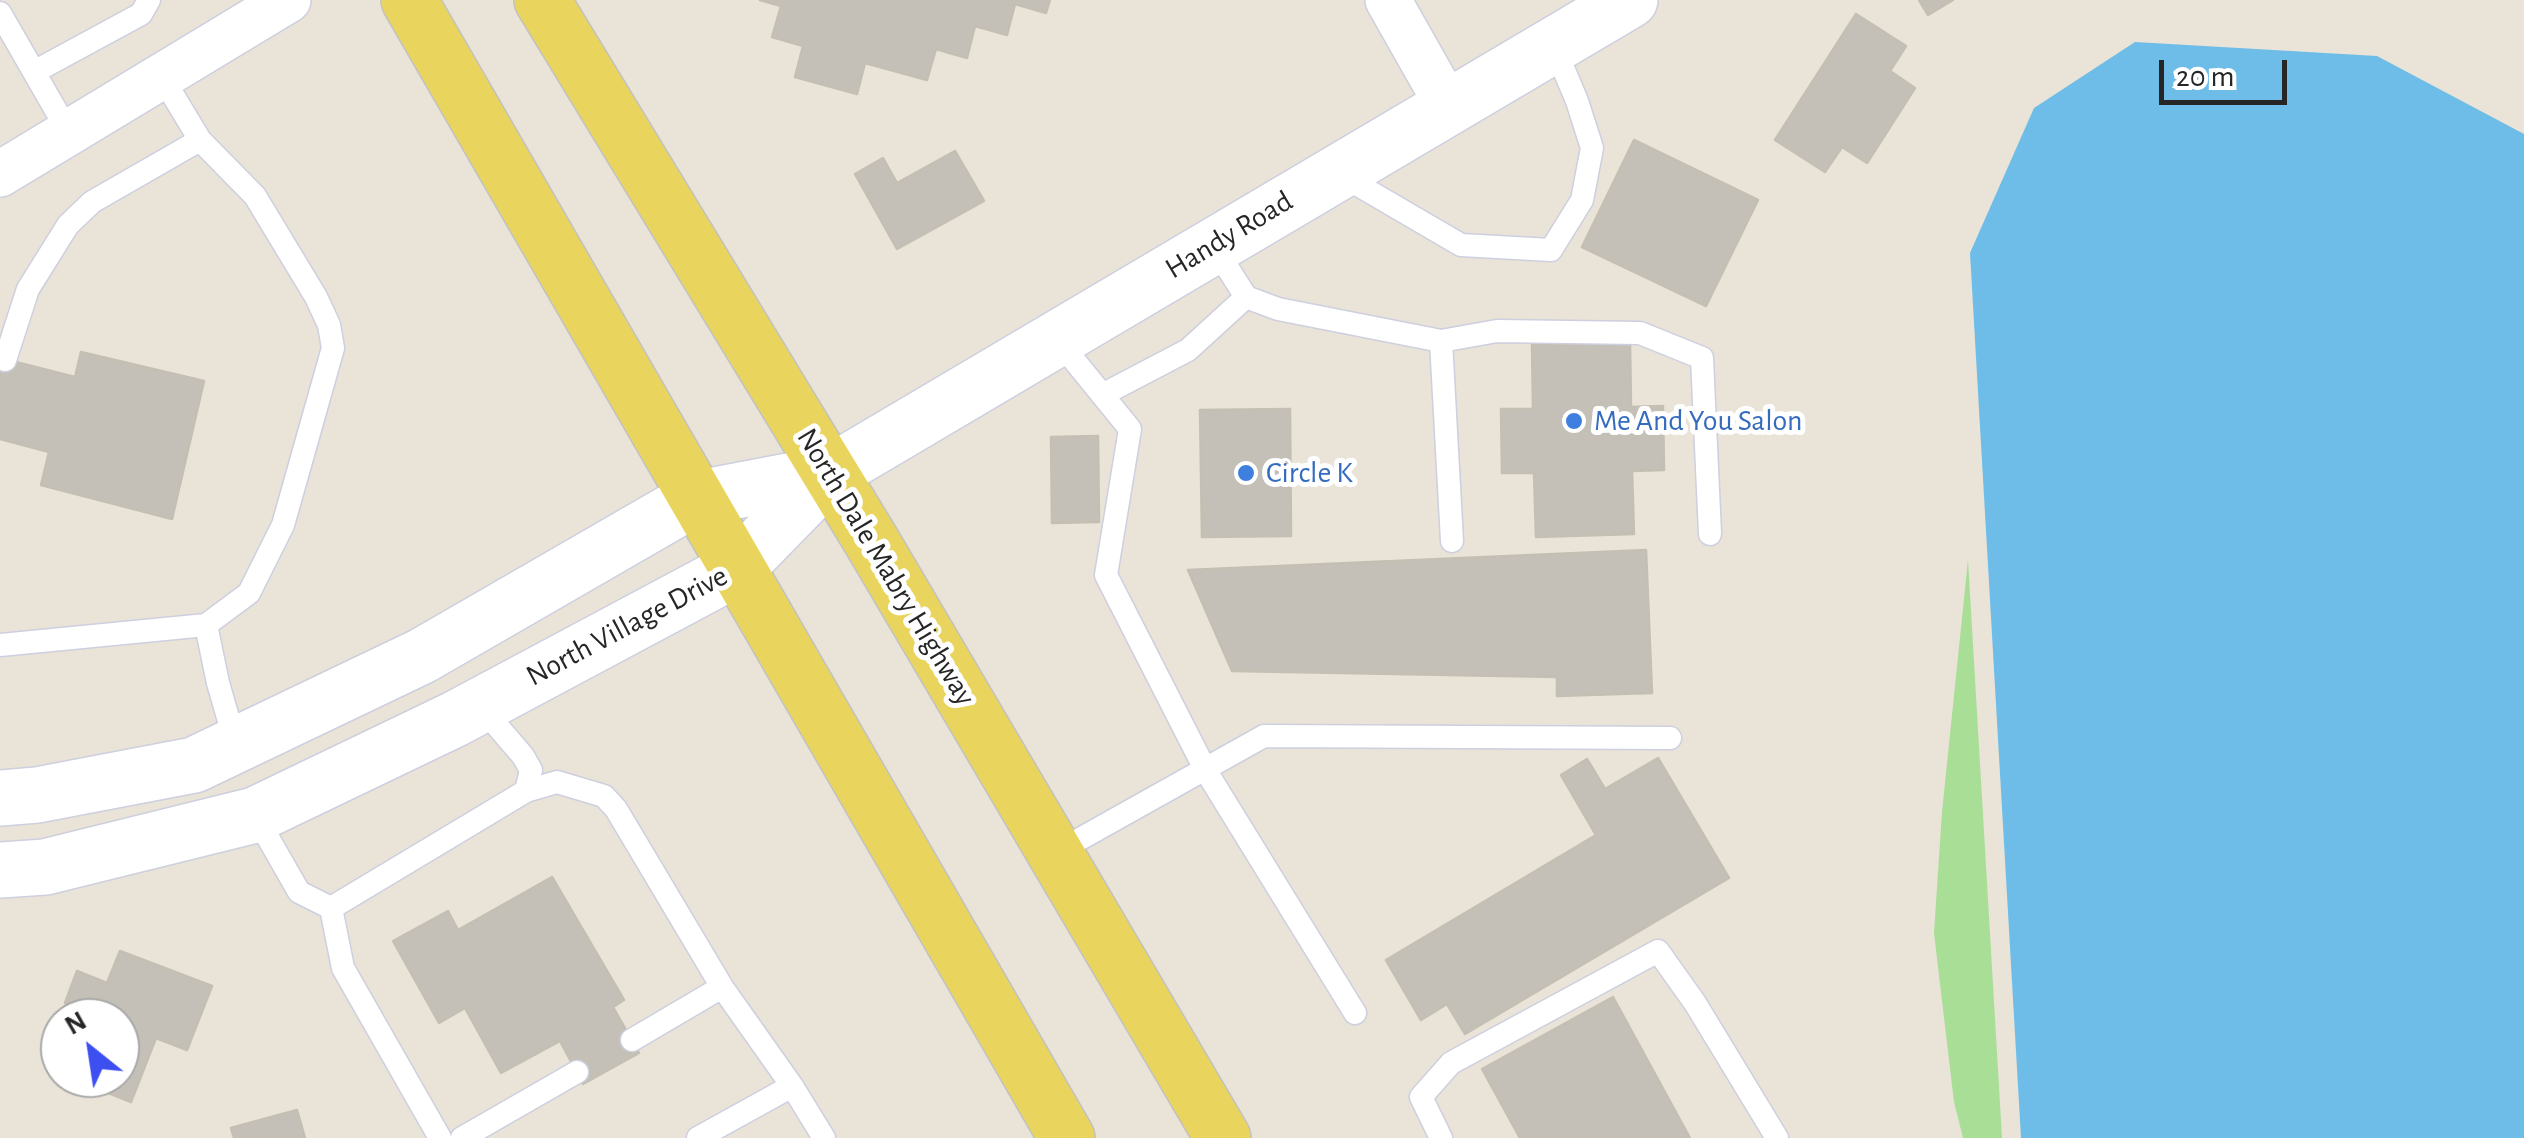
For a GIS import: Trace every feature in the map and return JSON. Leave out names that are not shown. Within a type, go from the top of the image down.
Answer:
[{"type":"main road","points":[[409,0],[694,499],[1067,1138]]},
{"type":"main road","name":"North Dale Mabry Highway","points":[[542,0],[830,473],[1223,1138]]},
{"type":"street","points":[[0,174],[288,0]]},
{"type":"street","points":[[1388,0],[1448,106]]},
{"type":"street","name":"Handy Road","points":[[830,473],[1630,0]]},
{"type":"street","points":[[0,798],[37,795],[194,765],[422,656],[694,499],[830,473]]},
{"type":"street","name":"North Village Drive","points":[[0,870],[46,867],[255,816],[480,706],[736,568],[830,473]]},
{"type":"street","points":[[236,744],[255,816]]},
{"type":"lane","points":[[34,72],[141,14],[149,0]]},
{"type":"lane","points":[[0,12],[69,133]]},
{"type":"lane","points":[[1337,172],[1461,246],[1551,250],[1582,200],[1592,148],[1553,44]]},
{"type":"lane","points":[[0,645],[206,625],[249,592],[283,525],[333,348],[329,325],[255,196],[200,140],[162,76]]},
{"type":"lane","points":[[5,360],[28,289],[68,225],[92,202],[200,140]]},
{"type":"lane","points":[[1212,245],[1246,297],[1278,309],[1442,341],[1496,331],[1640,333],[1702,358],[1710,534]]},
{"type":"lane","points":[[1102,396],[1188,350],[1246,297]]},
{"type":"lane","points":[[1056,338],[1130,429],[1106,574],[1206,771],[1355,1014]]},
{"type":"lane","points":[[1442,341],[1452,540]]},
{"type":"lane","points":[[206,625],[236,744]]},
{"type":"lane","points":[[480,706],[524,756],[530,770],[526,791]]},
{"type":"lane","points":[[1055,853],[1264,736],[1670,738]]},
{"type":"lane","points":[[331,908],[526,791],[557,782],[604,796],[616,809],[722,987],[824,1138]]},
{"type":"lane","points":[[255,816],[300,892],[331,908]]},
{"type":"lane","points":[[331,908],[343,968],[440,1138]]},
{"type":"lane","points":[[1442,1138],[1421,1097],[1451,1063],[1658,951],[1695,1002],[1777,1138]]},
{"type":"lane","points":[[632,1040],[722,987]]},
{"type":"lane","points":[[462,1138],[577,1072]]},
{"type":"lane","points":[[698,1138],[792,1086]]},
{"type":"green space","points":[[1968,560],[2002,1138],[1963,1138],[1954,1102],[1934,933],[1942,812]]},
{"type":"water","points":[[2135,42],[2377,56],[2524,134],[2524,1138],[2021,1138],[1970,253],[2034,108]]},
{"type":"building","points":[[760,0],[1050,0],[1046,13],[1015,4],[1007,35],[975,26],[967,58],[936,49],[927,80],[865,63],[857,94],[795,77],[803,46],[772,37],[781,6]]},
{"type":"building","points":[[1919,0],[1953,0],[1928,15]]},
{"type":"building","points":[[1856,14],[1906,46],[1890,71],[1915,88],[1867,163],[1842,147],[1825,172],[1775,140]]},
{"type":"building","points":[[1634,140],[1758,200],[1706,306],[1582,247]]},
{"type":"building","points":[[955,151],[984,201],[897,249],[855,174],[883,158],[897,183]]},
{"type":"building","points":[[1630,343],[1631,407],[1663,406],[1664,470],[1632,471],[1634,534],[1536,537],[1534,473],[1502,473],[1501,409],[1533,409],[1532,345]]},
{"type":"building","points":[[81,352],[204,381],[172,519],[41,485],[49,452],[0,439],[0,358],[75,377]]},
{"type":"building","name":"Circle K","points":[[1290,409],[1291,536],[1202,537],[1200,410]]},
{"type":"building","points":[[1098,436],[1099,522],[1052,523],[1051,437]]},
{"type":"building","points":[[1646,550],[1652,693],[1557,696],[1557,677],[1232,671],[1188,570]]},
{"type":"building","points":[[1658,758],[1729,878],[1465,1034],[1447,1004],[1421,1020],[1386,960],[1596,835],[1561,775],[1587,759],[1605,789]]},
{"type":"building","points":[[552,877],[624,1000],[613,1007],[639,1053],[583,1084],[560,1041],[501,1073],[465,1008],[439,1023],[393,941],[448,911],[458,930]]},
{"type":"building","points":[[120,951],[212,986],[187,1050],[156,1038],[140,1079],[140,998],[67,998],[77,971],[107,983]]},
{"type":"building","points":[[1613,997],[1690,1138],[1520,1138],[1482,1069]]},
{"type":"building","points":[[297,1110],[305,1138],[234,1138],[231,1128]]},
{"type":"place","name":"Me And You Salon","points":[[1574,421]]},
{"type":"place","name":"Circle K","points":[[1246,473]]}]
